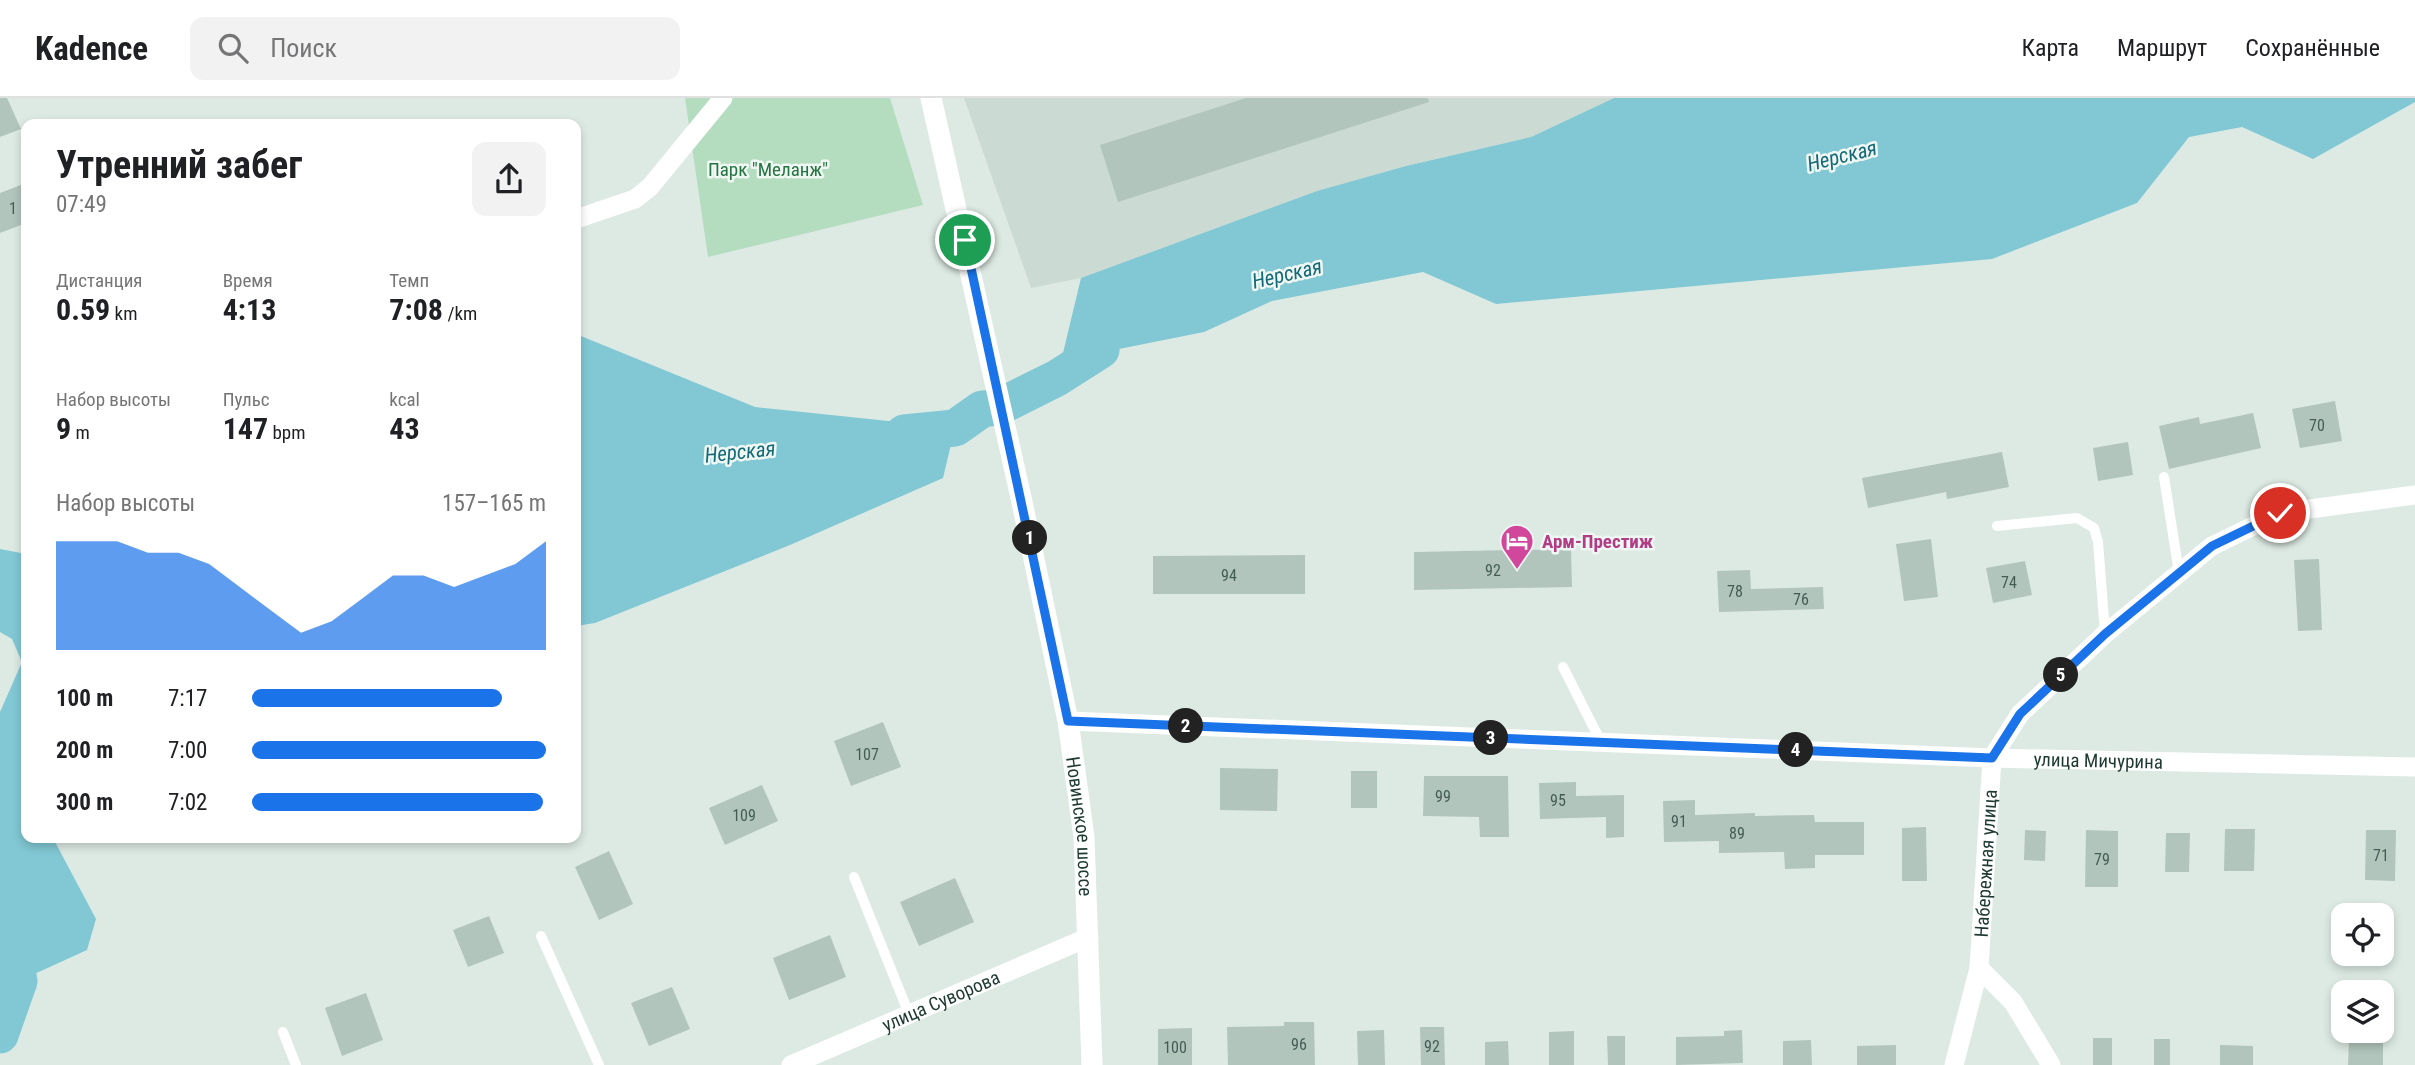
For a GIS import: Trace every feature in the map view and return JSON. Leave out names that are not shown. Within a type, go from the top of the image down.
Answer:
[{"type":"street","points":[[581,217],[635,199],[650,187],[723,98]]},
{"type":"street","name":"Новинское шоссе","points":[[931,98],[1023,502],[1068,721],[1084,837],[1092,1065]]},
{"type":"street","name":"Набережная улица","points":[[1954,1065],[1979,968],[1992,758],[2020,714],[2105,634],[2212,546],[2280,513],[2415,495]]},
{"type":"street","name":"улица Мичурина","points":[[1068,721],[1992,758],[2415,767]]},
{"type":"street","name":"улица Суворова","points":[[791,1065],[1089,937]]},
{"type":"street","points":[[1979,968],[2013,1002],[2051,1065]]},
{"type":"lane","points":[[2164,477],[2179,573]]},
{"type":"lane","points":[[1997,526],[2077,518],[2094,528],[2098,541],[2105,634]]},
{"type":"lane","points":[[1563,667],[1601,742]]},
{"type":"lane","points":[[854,877],[909,1014]]},
{"type":"lane","points":[[541,936],[599,1065]]},
{"type":"lane","points":[[283,1032],[296,1065]]},
{"type":"shaded area","points":[[964,98],[1614,98],[1531,137],[1406,166],[1317,191],[1081,278],[1031,288]]},
{"type":"green space","name":"Парк \"Меланж\"","points":[[685,98],[890,98],[923,205],[708,257]]},
{"type":"water","points":[[1614,98],[2415,98],[2415,102],[2313,159],[2242,127],[2189,137],[2137,203],[1992,259],[1496,304],[1423,272],[1272,301],[1204,332],[1104,352],[1057,378],[1081,278],[1317,191],[1406,166],[1531,137]]},
{"type":"water","points":[[581,336],[755,407],[955,428],[943,478],[790,545],[595,623],[581,625]]},
{"type":"water","points":[[0,549],[21,553],[21,660],[12,639],[0,632]]},
{"type":"water","points":[[21,664],[21,843],[56,843],[96,919],[87,950],[19,981],[0,963],[0,712]]},
{"type":"building","points":[[0,98],[7,98],[21,129],[0,137]]},
{"type":"building","points":[[1246,98],[1428,98],[1429,102],[1118,202],[1100,145]]},
{"type":"building","points":[[21,185],[21,225],[0,233],[0,193]]},
{"type":"building","points":[[2335,401],[2342,441],[2300,448],[2292,409]]},
{"type":"building","points":[[2253,413],[2261,448],[2169,469],[2159,426],[2199,417],[2200,424]]},
{"type":"building","points":[[2128,442],[2133,475],[2098,481],[2093,448]]},
{"type":"building","points":[[2002,452],[2009,487],[1947,499],[1946,492],[1868,508],[1862,478]]},
{"type":"building","points":[[1931,539],[1938,597],[1904,601],[1896,544]]},
{"type":"building","points":[[1571,549],[1572,587],[1414,590],[1414,552]]},
{"type":"building","points":[[1305,555],[1305,594],[1153,594],[1153,556]]},
{"type":"building","points":[[2319,559],[2322,630],[2298,631],[2294,560]]},
{"type":"building","points":[[2025,561],[2032,595],[1993,603],[1986,568]]},
{"type":"building","points":[[1750,570],[1751,589],[1823,587],[1824,609],[1719,612],[1717,571]]},
{"type":"building","points":[[883,722],[901,767],[851,786],[834,741]]},
{"type":"building","points":[[1220,768],[1278,769],[1277,811],[1220,810]]},
{"type":"building","points":[[1351,771],[1377,771],[1377,808],[1351,808]]},
{"type":"building","points":[[1424,776],[1508,776],[1509,837],[1480,837],[1479,817],[1423,816]]},
{"type":"building","points":[[1576,782],[1576,796],[1624,795],[1624,837],[1606,838],[1606,817],[1540,819],[1539,783]]},
{"type":"building","points":[[762,785],[778,821],[725,845],[709,808]]},
{"type":"building","points":[[1695,800],[1695,815],[1814,815],[1815,822],[1864,822],[1864,855],[1815,855],[1815,868],[1785,869],[1784,852],[1719,853],[1719,841],[1664,842],[1663,801]]},
{"type":"building","points":[[1926,827],[1927,881],[1902,881],[1902,828]]},
{"type":"building","points":[[2225,829],[2255,829],[2254,871],[2224,871]]},
{"type":"building","points":[[2025,830],[2046,831],[2045,861],[2024,860]]},
{"type":"building","points":[[2086,830],[2118,831],[2118,887],[2085,887]]},
{"type":"building","points":[[2366,830],[2396,830],[2395,881],[2365,880]]},
{"type":"building","points":[[2166,833],[2190,833],[2189,872],[2165,872]]},
{"type":"building","points":[[609,851],[633,904],[599,920],[575,867]]},
{"type":"building","points":[[955,878],[974,922],[919,946],[900,902]]},
{"type":"building","points":[[489,916],[504,953],[468,967],[453,930]]},
{"type":"building","points":[[830,935],[846,977],[789,1000],[773,958]]},
{"type":"building","points":[[672,987],[690,1029],[649,1046],[631,1003]]},
{"type":"building","points":[[366,993],[383,1040],[342,1056],[325,1008]]},
{"type":"building","points":[[1284,1022],[1314,1022],[1315,1065],[1228,1065],[1227,1027],[1284,1026]]},
{"type":"building","points":[[1420,1027],[1444,1027],[1445,1065],[1421,1065]]},
{"type":"building","points":[[1192,1028],[1192,1065],[1158,1065],[1158,1029]]},
{"type":"building","points":[[1384,1030],[1385,1065],[1358,1065],[1357,1031]]},
{"type":"building","points":[[1742,1030],[1743,1063],[1676,1065],[1676,1037],[1724,1036],[1724,1031]]},
{"type":"building","points":[[1574,1031],[1574,1065],[1549,1065],[1549,1032]]},
{"type":"building","points":[[1607,1036],[1625,1036],[1625,1065],[1608,1065]]},
{"type":"building","points":[[2093,1038],[2112,1038],[2112,1065],[2093,1065]]},
{"type":"building","points":[[2154,1039],[2170,1039],[2170,1065],[2154,1065]]},
{"type":"building","points":[[1811,1040],[1812,1065],[1783,1065],[1783,1041]]},
{"type":"building","points":[[1508,1041],[1509,1065],[1485,1065],[1485,1042]]},
{"type":"building","points":[[2349,1043],[2383,1043],[2383,1065],[2348,1065]]},
{"type":"building","points":[[1896,1045],[1896,1065],[1857,1065],[1857,1046]]},
{"type":"building","points":[[2220,1045],[2253,1046],[2253,1065],[2220,1065]]},
{"type":"waterway","name":"Нерская","points":[[904,433],[955,428],[982,409],[999,407],[1057,378],[1101,350]]},
{"type":"waterway","name":"Нерская","points":[[0,1035],[19,981],[10,931]]},
{"type":"place","name":"Арм-Престиж","points":[[1517,571]]},
{"type":"route","points":[[965,240],[1068,721],[1992,758],[2020,714],[2105,634],[2212,546],[2280,513]]}]
